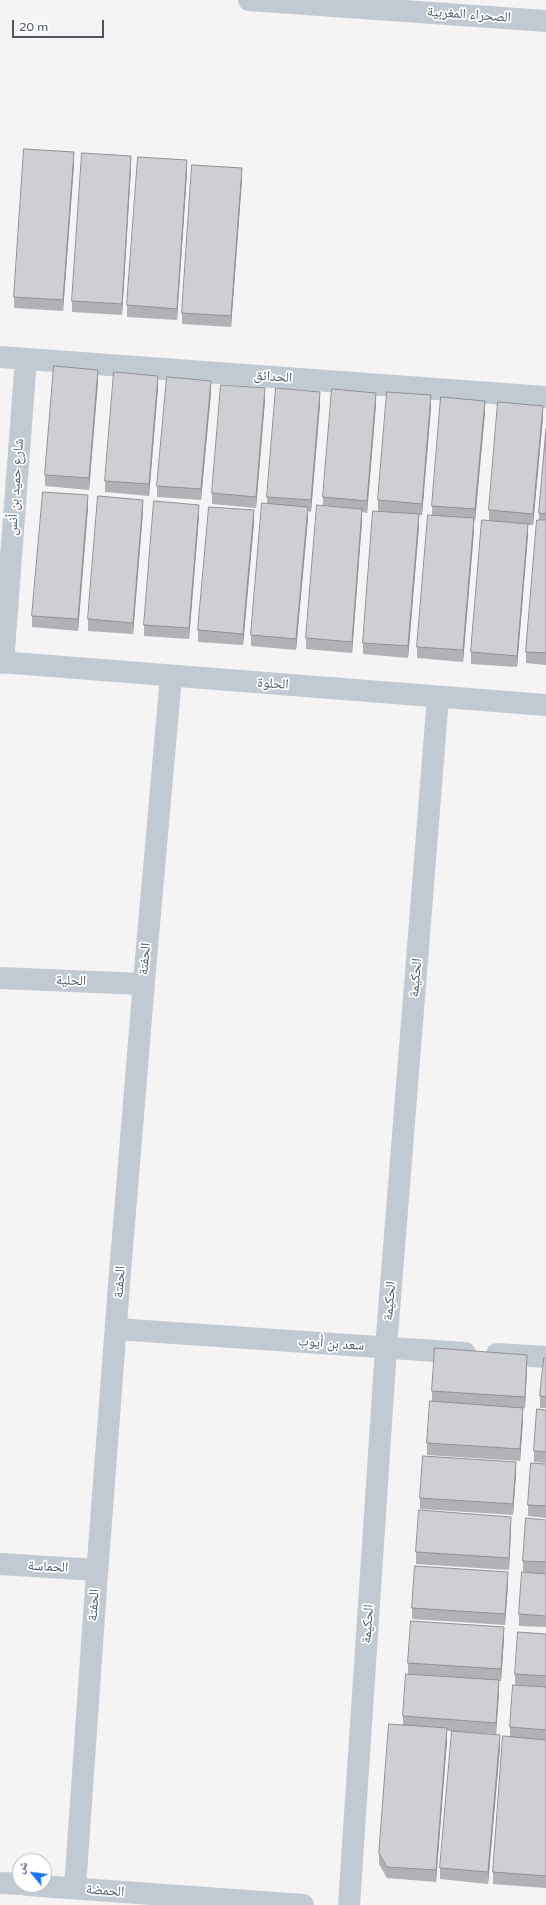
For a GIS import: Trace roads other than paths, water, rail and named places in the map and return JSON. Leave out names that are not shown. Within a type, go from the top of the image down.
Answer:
[{"type":"street","name":"الصحراء المغربية","points":[[248,0],[546,21]]},
{"type":"street","name":"الحدائق","points":[[0,357],[546,397]]},
{"type":"street","name":"شارع حميد بن أنس","points":[[1,662],[26,359]]},
{"type":"street","name":"الحلوة","points":[[1,662],[438,697],[546,704]]},
{"type":"street","name":"الحفتة","points":[[75,1888],[96,1570],[143,984],[171,676]]},
{"type":"street","name":"الحكيمة","points":[[349,1905],[386,1348],[438,697]]},
{"type":"street","name":"الحلية","points":[[0,978],[143,984]]},
{"type":"street","name":"سعد بن أيوب","points":[[116,1329],[386,1348],[546,1357]]},
{"type":"street","name":"الحماسة","points":[[0,1564],[96,1570]]},
{"type":"street","points":[[0,1883],[12,1884]]},
{"type":"street","name":"الحمضة","points":[[52,1887],[303,1905]]}]
